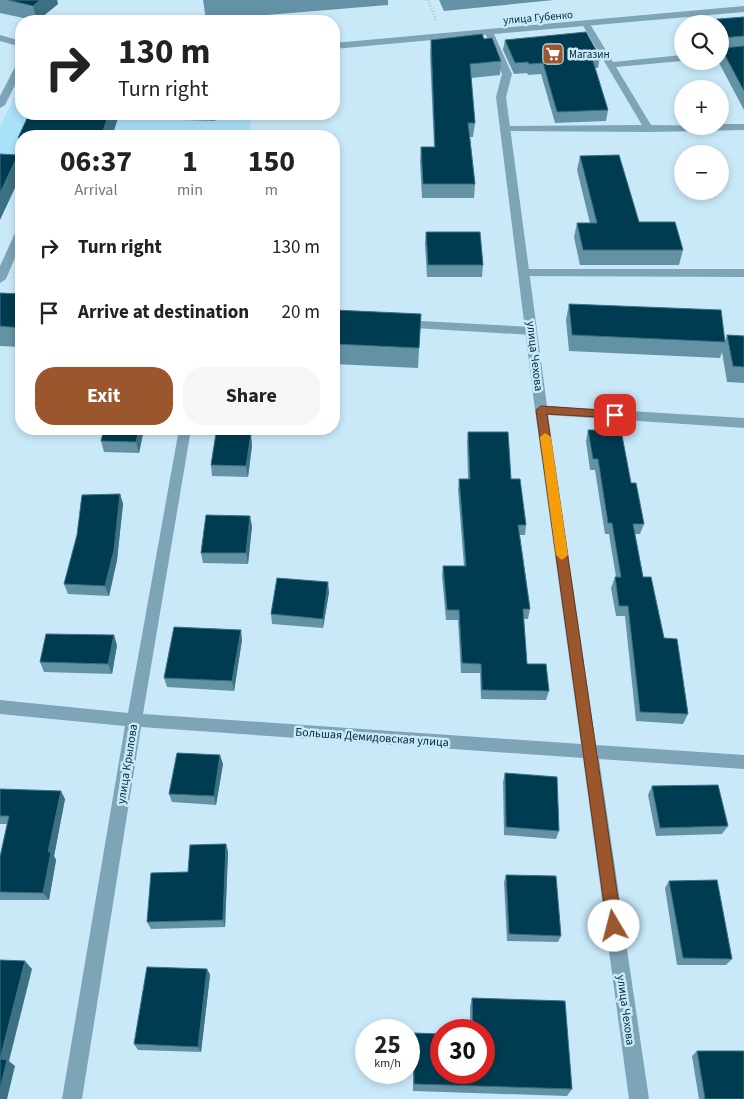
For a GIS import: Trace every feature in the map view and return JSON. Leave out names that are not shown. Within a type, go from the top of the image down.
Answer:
[{"type":"street","name":"улица Губенко","points":[[340,45],[744,10]]},
{"type":"street","points":[[586,24],[649,129]]},
{"type":"street","name":"улица Чехова","points":[[489,32],[507,74],[501,98],[541,410],[639,1099]]},
{"type":"street","points":[[0,38],[15,42]]},
{"type":"street","points":[[610,65],[674,59]]},
{"type":"street","points":[[0,105],[15,76]]},
{"type":"street","points":[[505,129],[744,127]]},
{"type":"street","points":[[0,279],[15,245]]},
{"type":"street","points":[[524,273],[744,273]]},
{"type":"street","points":[[393,323],[531,331]]},
{"type":"street","points":[[541,410],[744,423]]},
{"type":"street","name":"улица Крылова","points":[[72,1099],[134,720],[184,435]]},
{"type":"street","name":"Большая Демидовская улица","points":[[0,707],[134,720],[744,762]]},
{"type":"path","points":[[428,0],[437,24]]},
{"type":"shaded area","points":[[15,96],[15,120],[252,120],[249,130],[15,130],[15,161],[0,160],[0,127]]},
{"type":"building","points":[[8,0],[40,0],[33,6]]},
{"type":"building","points":[[744,17],[744,36],[729,37],[729,18]]},
{"type":"building","points":[[586,32],[600,57],[592,58],[608,110],[557,112],[543,63],[515,63],[505,40]]},
{"type":"building","points":[[482,34],[484,39],[492,38],[501,61],[470,64],[475,123],[468,123],[475,184],[423,184],[421,147],[435,147],[431,40]]},
{"type":"building","points":[[744,46],[744,91],[729,63],[729,47]]},
{"type":"building","points":[[26,120],[107,120],[103,130],[22,130]]},
{"type":"building","points":[[0,154],[15,155],[15,161],[0,193]]},
{"type":"building","points":[[619,155],[639,222],[675,222],[683,250],[583,250],[577,223],[597,223],[580,156]]},
{"type":"building","points":[[426,232],[480,232],[483,265],[428,265]]},
{"type":"building","points":[[0,293],[15,294],[15,327],[0,326]]},
{"type":"building","points":[[569,304],[721,310],[725,342],[572,335]]},
{"type":"building","points":[[340,310],[421,314],[419,348],[340,344]]},
{"type":"building","points":[[727,335],[744,336],[744,367],[733,366]]},
{"type":"building","points":[[588,430],[621,430],[631,483],[636,483],[644,524],[633,524],[643,577],[651,577],[664,638],[677,639],[688,714],[640,712],[628,606],[619,606],[615,577],[621,577],[612,523],[608,523],[598,459],[593,459]]},
{"type":"building","points":[[468,432],[508,432],[511,479],[520,479],[526,525],[518,525],[530,609],[523,609],[527,664],[546,664],[549,691],[482,690],[481,664],[462,663],[459,610],[447,610],[443,566],[466,566],[459,479],[470,479]]},
{"type":"building","points":[[102,435],[138,435],[136,442],[101,441]]},
{"type":"building","points":[[216,435],[251,435],[246,466],[211,465]]},
{"type":"building","points":[[120,494],[114,550],[105,586],[64,584],[77,535],[82,495]]},
{"type":"building","points":[[206,515],[250,516],[246,553],[201,553]]},
{"type":"building","points":[[277,578],[328,582],[323,619],[271,614]]},
{"type":"building","points":[[174,627],[241,630],[232,681],[164,678]]},
{"type":"building","points":[[46,634],[114,635],[108,664],[40,662]]},
{"type":"building","points":[[177,753],[220,755],[214,796],[169,794]]},
{"type":"building","points":[[505,773],[557,777],[559,831],[506,827]]},
{"type":"building","points":[[718,785],[728,826],[660,828],[652,786]]},
{"type":"building","points":[[0,789],[61,791],[48,852],[51,852],[43,893],[0,892],[0,857],[9,816],[0,816]]},
{"type":"building","points":[[226,844],[223,920],[147,922],[151,873],[188,872],[190,845]]},
{"type":"building","points":[[506,875],[556,876],[561,936],[509,934]]},
{"type":"building","points":[[717,880],[732,959],[683,958],[669,881]]},
{"type":"building","points":[[0,960],[25,961],[0,1059]]},
{"type":"building","points":[[147,967],[207,969],[198,1047],[134,1044]]},
{"type":"building","points":[[472,998],[565,1001],[572,1089],[414,1084],[420,1084],[420,1033],[430,1034],[430,1084],[495,1084],[495,1019],[473,1019]]},
{"type":"building","points":[[697,1051],[744,1051],[744,1099],[705,1099]]},
{"type":"building","points":[[0,1059],[7,1060],[0,1089]]},
{"type":"slow traffic","points":[[545,437],[562,555]]},
{"type":"place","name":"Магазин","points":[[553,54]]},
{"type":"route","points":[[614,926],[541,410],[615,415]]}]
